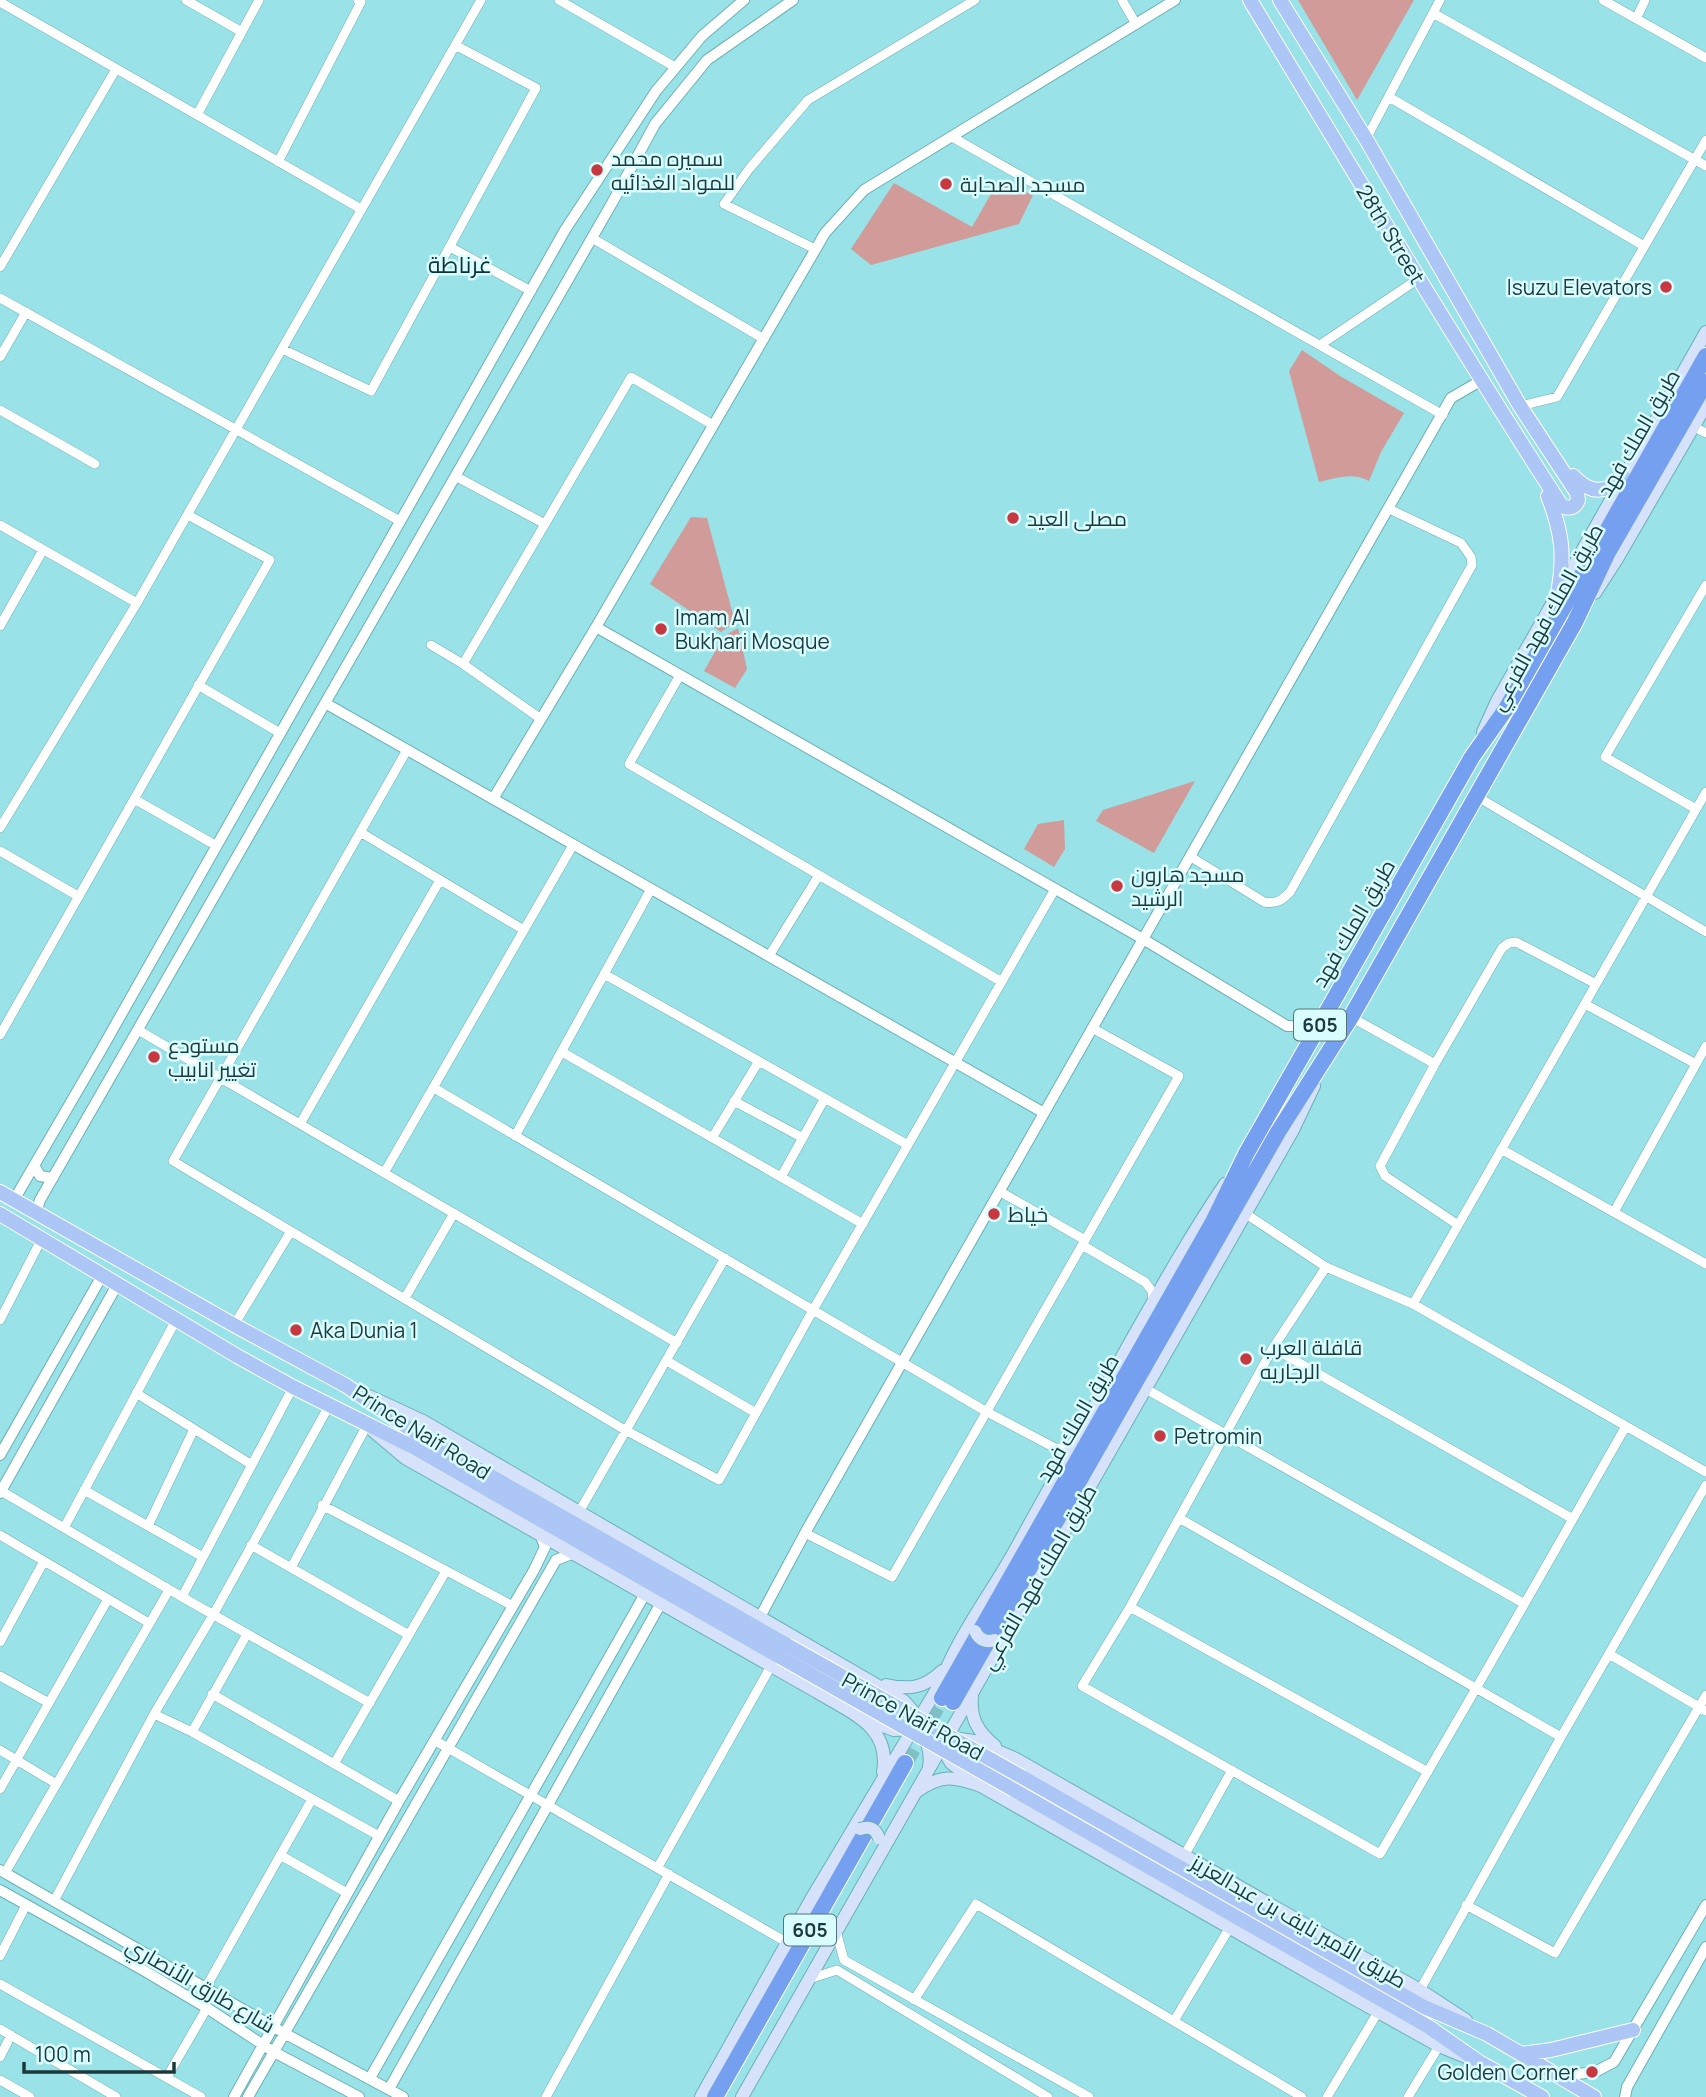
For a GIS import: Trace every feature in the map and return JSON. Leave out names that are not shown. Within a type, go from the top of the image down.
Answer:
[{"type":"highway","name":"طريق الملك فهد","points":[[945,1705],[1213,1222],[1246,1154],[1472,757],[1506,709],[1706,356]]},
{"type":"highway","name":"طريق الملك فهد","points":[[945,1705],[1278,1132],[1352,1017],[1575,622],[1607,554],[1706,382]]},
{"type":"highway","name":"605","points":[[715,2097],[911,1762]]},
{"type":"highway","name":"605","points":[[727,2097],[911,1762]]},
{"type":"main road","name":"28th Street","points":[[1250,0],[1418,279],[1535,465]]},
{"type":"main road","name":"28th Street","points":[[1280,0],[1366,139],[1520,406],[1552,455]]},
{"type":"main road","name":"طريق الملك فهد الفرعي","points":[[1472,757],[1497,701],[1706,332]]},
{"type":"main road","name":"طريق الملك فهد الفرعي","points":[[1575,622],[1618,559],[1706,405]]},
{"type":"main road","points":[[1552,455],[1588,489],[1601,491],[1624,478]]},
{"type":"main road","points":[[1535,465],[1561,505],[1573,508],[1578,500],[1577,493],[1552,455]]},
{"type":"main road","points":[[1535,465],[1562,539],[1562,568],[1558,593]]},
{"type":"main road","name":"طريق الملك فهد الفرعي","points":[[945,1705],[973,1692],[1293,1130],[1330,1053]]},
{"type":"main road","name":"طريق الملك فهد الفرعي","points":[[929,1733],[945,1705],[947,1666],[1012,1557],[1201,1219],[1246,1154]]},
{"type":"main road","name":"Prince Naif Road","points":[[0,1192],[234,1325],[345,1385],[423,1421],[876,1682]]},
{"type":"main road","name":"Prince Naif Road","points":[[0,1214],[293,1387],[411,1446],[779,1656],[1423,2007],[1487,2034]]},
{"type":"main road","name":"Prince Naif Road","points":[[345,1385],[419,1435],[779,1656],[806,1686],[850,1713]]},
{"type":"main road","name":"Prince Naif Road","points":[[367,1425],[405,1458],[661,1603],[779,1656]]},
{"type":"main road","points":[[975,1616],[975,1631],[984,1641],[995,1640],[1007,1631]]},
{"type":"main road","points":[[806,1686],[820,1683],[829,1672],[830,1666],[823,1653]]},
{"type":"main road","points":[[876,1682],[905,1689],[920,1687],[935,1678],[947,1666]]},
{"type":"main road","points":[[876,1682],[910,1705],[951,1763],[981,1786]]},
{"type":"main road","points":[[973,1692],[974,1722],[984,1737],[1000,1751]]},
{"type":"main road","points":[[909,1800],[911,1762],[906,1745],[946,1725],[945,1705]]},
{"type":"main road","points":[[850,1713],[887,1728],[966,1738],[1000,1751]]},
{"type":"main road","points":[[701,2097],[854,1832],[881,1779],[885,1751],[882,1743],[873,1728],[850,1713]]},
{"type":"main road","points":[[881,1779],[930,1754],[929,1733]]},
{"type":"main road","name":"طريق الأمير نايف بن عبدالعزيز","points":[[1000,1751],[1420,1990],[1487,2034],[1594,2097]]},
{"type":"main road","points":[[993,1792],[985,1776],[989,1765],[1000,1759],[1016,1759]]},
{"type":"main road","points":[[741,2097],[836,1931],[880,1845],[909,1800],[925,1786],[941,1778],[959,1778],[981,1786]]},
{"type":"main road","name":"Prince Naif Road","points":[[1018,1784],[1429,2027],[1479,2062]]},
{"type":"main road","name":"طريق الأمير نايف بن عبدالعزيز","points":[[981,1786],[1439,2046],[1479,2062],[1542,2097]]},
{"type":"main road","points":[[854,1832],[870,1827],[875,1830],[880,1845]]},
{"type":"main road","points":[[1521,2054],[1551,2050],[1633,2030]]},
{"type":"street","points":[[186,0],[242,32]]},
{"type":"street","points":[[197,115],[259,0]]},
{"type":"street","points":[[278,162],[361,2],[358,0]]},
{"type":"street","points":[[0,828],[138,603],[481,0]]},
{"type":"street","points":[[559,0],[572,3],[675,67]]},
{"type":"street","points":[[13,1200],[594,184],[675,67],[702,36],[744,0]]},
{"type":"street","points":[[36,1213],[40,1200],[592,238],[654,124],[707,60],[793,0]]},
{"type":"street","points":[[816,249],[724,204],[748,169],[808,100],[975,0]]},
{"type":"street","points":[[1122,0],[1136,24]]},
{"type":"street","points":[[493,799],[596,628],[825,233],[864,190],[1175,0]]},
{"type":"street","points":[[1366,139],[1440,0]]},
{"type":"street","points":[[1603,0],[1706,58]]},
{"type":"street","points":[[1636,19],[1645,0]]},
{"type":"street","points":[[0,2],[361,209]]},
{"type":"street","points":[[1433,13],[1706,166]]},
{"type":"street","points":[[282,349],[371,391],[536,88],[455,45]]},
{"type":"street","points":[[0,267],[116,68]]},
{"type":"street","points":[[1389,97],[1644,246]]},
{"type":"street","points":[[952,136],[1443,415]]},
{"type":"street","points":[[1520,406],[1557,397],[1706,140]]},
{"type":"street","points":[[592,238],[764,339]]},
{"type":"street","points":[[450,247],[531,291]]},
{"type":"street","points":[[1320,345],[1418,279]]},
{"type":"street","points":[[0,298],[400,521]]},
{"type":"street","points":[[0,357],[26,312]]},
{"type":"street","points":[[463,664],[631,377],[713,425]]},
{"type":"street","points":[[760,1616],[1451,398],[1482,380]]},
{"type":"street","points":[[0,410],[95,464]]},
{"type":"street","points":[[1694,427],[1706,433]]},
{"type":"street","points":[[455,476],[545,524]]},
{"type":"street","points":[[1191,857],[1264,902],[1272,904],[1290,892],[1472,565],[1471,557],[1461,543],[1389,509]]},
{"type":"street","points":[[0,1035],[270,560],[188,514]]},
{"type":"street","points":[[0,525],[138,603]]},
{"type":"street","points":[[0,626],[43,550]]},
{"type":"street","points":[[1696,809],[1605,757],[1706,584]]},
{"type":"street","points":[[596,628],[1143,939],[1287,1026],[1307,1026],[1326,1013]]},
{"type":"street","points":[[431,645],[541,719]]},
{"type":"street","points":[[680,676],[629,764],[1002,982]]},
{"type":"street","points":[[198,685],[280,733]]},
{"type":"street","points":[[324,703],[1044,1113]]},
{"type":"street","points":[[407,750],[173,1161],[625,1430],[719,1480],[813,1310],[1055,889]]},
{"type":"street","points":[[1413,1304],[1706,792]]},
{"type":"street","points":[[1476,796],[1706,932]]},
{"type":"street","points":[[134,799],[217,846]]},
{"type":"street","points":[[360,832],[524,930]]},
{"type":"street","points":[[384,1173],[573,845]]},
{"type":"street","points":[[0,850],[78,896]]},
{"type":"street","points":[[769,956],[819,875]]},
{"type":"street","points":[[300,1124],[440,880]]},
{"type":"street","points":[[515,1136],[651,889]]},
{"type":"street","points":[[1458,1225],[1385,1176],[1380,1166],[1435,1064],[1502,948],[1509,943],[1517,943],[1596,984]]},
{"type":"street","points":[[604,974],[908,1144]]},
{"type":"street","points":[[1585,1004],[1696,1064]]},
{"type":"street","points":[[1352,1017],[1435,1064]]},
{"type":"street","points":[[805,1533],[892,1577],[1179,1076],[1092,1028]]},
{"type":"street","points":[[138,1030],[677,1343]]},
{"type":"street","points":[[1614,1212],[1706,1046]]},
{"type":"street","points":[[562,1052],[863,1224]]},
{"type":"street","points":[[712,1138],[759,1061]]},
{"type":"street","points":[[434,1088],[987,1412],[1055,1448],[1064,1448],[1074,1442]]},
{"type":"street","points":[[781,1177],[825,1098]]},
{"type":"street","points":[[734,1101],[803,1138]]},
{"type":"street","points":[[1502,1149],[1705,1261]]},
{"type":"street","points":[[34,1165],[40,1176],[53,1178]]},
{"type":"street","points":[[999,1191],[1145,1282],[1152,1291],[1153,1302]]},
{"type":"street","points":[[405,1298],[454,1213]]},
{"type":"street","points":[[1246,1213],[1326,1267],[1413,1304],[1706,1472]]},
{"type":"street","points":[[234,1325],[291,1231]]},
{"type":"street","points":[[0,1318],[41,1240]]},
{"type":"street","points":[[579,1512],[725,1258]]},
{"type":"street","points":[[1326,1267],[1273,1348],[1130,1607],[1082,1686],[1380,1854],[1626,1426]]},
{"type":"street","points":[[0,1455],[103,1274]]},
{"type":"street","points":[[117,1285],[1,1492],[369,1703]]},
{"type":"street","points":[[64,1528],[176,1320]]},
{"type":"street","points":[[70,1332],[87,1339]]},
{"type":"street","points":[[1273,1348],[1573,1518]]},
{"type":"street","points":[[667,1361],[756,1413]]},
{"type":"street","points":[[182,1597],[293,1387]]},
{"type":"street","points":[[1146,1388],[1523,1603]]},
{"type":"street","points":[[136,1393],[252,1465]]},
{"type":"street","points":[[54,1901],[154,1714],[213,1615],[330,1404]]},
{"type":"street","points":[[291,1567],[367,1425]]},
{"type":"street","points":[[148,1526],[194,1429]]},
{"type":"street","points":[[1420,1990],[1706,1485]]},
{"type":"street","points":[[84,1490],[203,1557]]},
{"type":"street","points":[[322,1505],[513,1606]]},
{"type":"street","points":[[1179,1518],[1561,1737]]},
{"type":"street","points":[[234,2097],[379,1836],[513,1606],[545,1546],[540,1534]]},
{"type":"street","points":[[0,1535],[149,1623]]},
{"type":"street","points":[[251,1545],[409,1635]]},
{"type":"street","points":[[248,2097],[556,1560],[574,1553]]},
{"type":"street","points":[[0,1642],[44,1561]]},
{"type":"street","points":[[334,1764],[446,1571]]},
{"type":"street","points":[[2,1872],[169,1590]]},
{"type":"street","points":[[370,2078],[645,1594]]},
{"type":"street","points":[[0,1789],[108,1599]]},
{"type":"street","points":[[389,2089],[661,1603]]},
{"type":"street","points":[[1130,1607],[1428,1772]]},
{"type":"street","points":[[192,1732],[247,1634]]},
{"type":"street","points":[[622,1634],[639,1642]]},
{"type":"street","points":[[1609,1654],[1703,1709]]},
{"type":"street","points":[[658,1867],[779,1656]]},
{"type":"street","points":[[0,1676],[49,1703]]},
{"type":"street","points":[[212,1694],[399,1801]]},
{"type":"street","points":[[1466,1905],[1555,1953],[1703,1709],[1706,1695]]},
{"type":"street","points":[[154,1714],[192,1732],[379,1836]]},
{"type":"street","points":[[434,1740],[788,1943]]},
{"type":"street","points":[[0,1750],[55,1783]]},
{"type":"street","points":[[1184,1856],[1232,1770]]},
{"type":"street","points":[[206,1987],[312,1799]]},
{"type":"street","points":[[280,1855],[347,1893]]},
{"type":"street","name":"شارع طارق الأنصاري","points":[[2,1872],[284,2033],[403,2097]]},
{"type":"street","points":[[546,2097],[669,1874]]},
{"type":"street","points":[[0,1890],[207,2008],[274,2052],[359,2097]]},
{"type":"street","points":[[914,2000],[976,1904],[1174,2021],[1289,2094],[1302,2097]]},
{"type":"street","points":[[0,1956],[26,1905]]},
{"type":"street","points":[[1559,2076],[1595,2072],[1614,2062],[1706,1905]]},
{"type":"street","points":[[1174,2021],[1230,1927]]},
{"type":"street","points":[[836,1931],[844,1960],[1089,2097]]},
{"type":"street","points":[[1625,2097],[1627,2087],[1706,1947]]},
{"type":"street","points":[[808,1980],[837,1970],[1048,2097]]},
{"type":"street","points":[[0,1984],[201,2097]]},
{"type":"street","points":[[167,2077],[207,2008]]},
{"type":"street","points":[[1327,2097],[1378,2012]]},
{"type":"street","points":[[0,2029],[116,2097]]},
{"type":"street","points":[[0,2057],[11,2035]]},
{"type":"street","points":[[1408,2097],[1439,2046]]},
{"type":"street","points":[[0,2080],[30,2097]]},
{"type":"shaded area","points":[[1298,0],[1414,0],[1357,100]]},
{"type":"shaded area","points":[[999,180],[1033,195],[1019,224],[871,265],[851,249],[894,183],[972,227]]},
{"type":"shaded area","points":[[1302,350],[1340,376],[1404,413],[1381,452],[1369,481],[1350,476],[1319,482],[1289,371]]},
{"type":"shaded area","points":[[691,517],[707,518],[735,622],[721,632],[650,584]]},
{"type":"shaded area","points":[[738,628],[747,669],[735,688],[704,671],[724,636]]},
{"type":"shaded area","points":[[1195,781],[1154,853],[1096,821],[1103,810]]},
{"type":"shaded area","points":[[1064,820],[1065,849],[1054,867],[1024,849],[1038,824]]},
{"type":"tunnel","points":[[905,1763],[942,1698]]},
{"type":"place","name":"سميره محمد للمواد الغذائيه","points":[[597,170]]},
{"type":"place","name":"مسجد الصحابة","points":[[946,184]]},
{"type":"place","name":"Isuzu Elevators","points":[[1666,287]]},
{"type":"place","name":"مصلى العيد","points":[[1013,518]]},
{"type":"place","name":"Imam Al Bukhari Mosque","points":[[661,629]]},
{"type":"place","name":"مسجد هارون الرشيد","points":[[1117,886]]},
{"type":"place","name":"مستودع تغيير انابيب","points":[[154,1057]]},
{"type":"place","name":"خياط","points":[[994,1214]]},
{"type":"place","name":"Aka Dunia 1","points":[[296,1330]]},
{"type":"place","name":"قافلة العرب الرجاريه","points":[[1246,1359]]},
{"type":"place","name":"Petromin","points":[[1160,1436]]},
{"type":"place","name":"Golden Corner","points":[[1592,2072]]},
{"type":"district","name":"غرناطة","points":[[460,264]]}]
